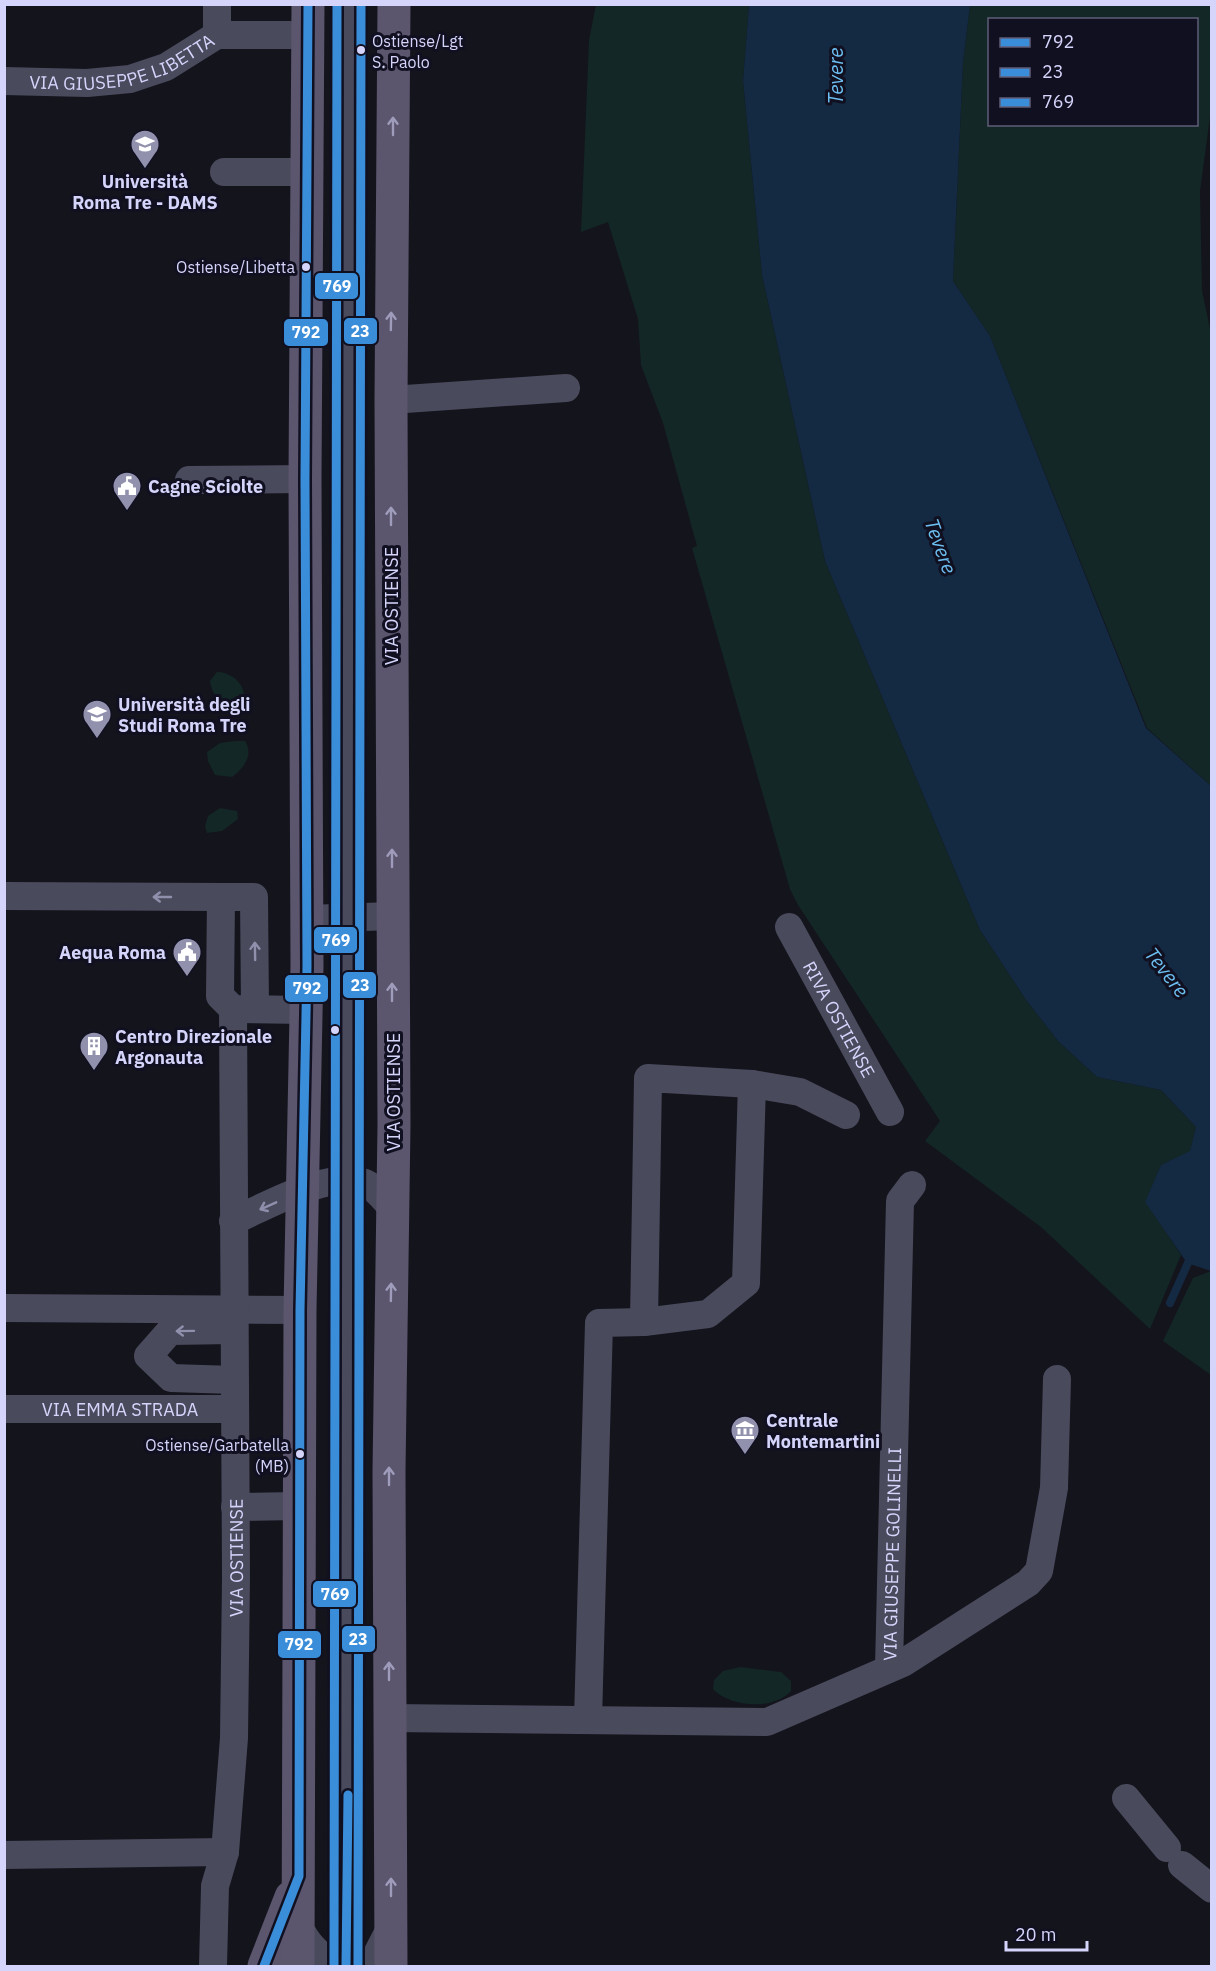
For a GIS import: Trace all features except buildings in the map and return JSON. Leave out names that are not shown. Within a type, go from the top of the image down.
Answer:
[{"type":"main road","name":"VIA OSTIENSE","points":[[391,1966],[389,1718],[392,1208],[391,400],[394,4]]},
{"type":"main road","points":[[298,1966],[298,1506],[307,919],[305,479],[308,20]]},
{"type":"main road","points":[[264,1966],[298,1876]]},
{"type":"street","points":[[216,4],[217,35]]},
{"type":"street","points":[[346,1966],[349,4]]},
{"type":"street","name":"VIA GIUSEPPE LIBETTA","points":[[4,81],[87,83],[140,77],[166,67],[217,35],[308,20]]},
{"type":"street","points":[[224,172],[306,172]]},
{"type":"street","points":[[391,400],[566,388]]},
{"type":"street","points":[[199,480],[305,479]]},
{"type":"street","points":[[4,896],[220,897],[220,996],[244,1009],[306,1010]]},
{"type":"street","points":[[307,919],[392,916]]},
{"type":"street","name":"RIVA OSTIENSE","points":[[789,927],[890,1112]]},
{"type":"street","name":"VIA OSTIENSE","points":[[213,1966],[215,1886],[225,1852],[234,1738],[233,1221],[244,1009]]},
{"type":"street","points":[[644,1322],[648,1078],[752,1084],[800,1092],[846,1115]]},
{"type":"street","points":[[588,1720],[599,1323],[644,1322],[708,1314],[746,1282],[752,1084]]},
{"type":"street","points":[[233,1221],[303,1190],[347,1180],[359,1181],[372,1186],[392,1208]]},
{"type":"street","name":"VIA GIUSEPPE GOLINELLI","points":[[389,1718],[767,1722],[889,1668],[900,1201],[912,1185]]},
{"type":"street","points":[[4,1308],[233,1320]]},
{"type":"street","points":[[234,1380],[171,1378],[148,1356],[170,1331],[300,1310]]},
{"type":"street","points":[[889,1668],[903,1663],[1028,1583],[1039,1571],[1054,1488],[1056,1379]]},
{"type":"street","name":"VIA EMMA STRADA","points":[[4,1409],[234,1409]]},
{"type":"street","points":[[235,1507],[298,1506]]},
{"type":"street","points":[[1126,1798],[1175,1856],[1212,1889]]},
{"type":"street","points":[[4,1855],[225,1852]]},
{"type":"street","points":[[299,1927],[317,1955],[333,1963],[346,1966],[364,1963],[375,1958],[391,1927]]},
{"type":"green space","points":[[596,5],[749,5],[743,81],[762,275],[825,561],[980,930],[1026,1000],[1058,1041],[1097,1077],[1161,1090],[1196,1127],[1190,1152],[1161,1165],[1146,1202],[1181,1255],[1150,1329],[1041,1227],[925,1141],[940,1121],[798,905],[790,889],[692,548],[697,546],[663,423],[641,365],[638,319],[608,222],[581,232],[589,40]]},
{"type":"green space","points":[[970,5],[1211,5],[1212,102],[1200,191],[1202,291],[1212,338],[1211,786],[1147,728],[990,336],[953,281],[963,63]]},
{"type":"green space","points":[[217,672],[235,678],[239,683],[244,694],[241,707],[229,708],[216,697],[210,681]]},
{"type":"green space","points":[[245,741],[248,746],[248,756],[244,765],[232,777],[215,775],[208,761],[207,752],[220,743]]},
{"type":"green space","points":[[220,808],[237,811],[238,819],[222,831],[207,833],[205,826],[208,816]]},
{"type":"green space","points":[[1211,1271],[1211,1375],[1163,1341],[1193,1278]]},
{"type":"green space","points":[[740,1667],[781,1672],[791,1681],[791,1691],[773,1702],[751,1704],[729,1700],[713,1689],[714,1680],[723,1671]]},
{"type":"water","name":"Tevere","points":[[749,5],[970,5],[963,63],[953,281],[990,336],[1146,728],[1211,786],[1211,1271],[1187,1263],[1145,1202],[1161,1165],[1190,1151],[1196,1127],[1161,1090],[1097,1077],[1058,1041],[1026,1000],[980,930],[825,561],[762,275],[743,81]]},
{"type":"waterway","points":[[1170,1303],[1192,1254]]},
{"type":"transit line","name":"792","points":[[264,1966],[299,1876],[300,1310],[307,966],[305,479],[308,4]]},
{"type":"transit line","name":"769","points":[[334,1966],[337,4]]},
{"type":"transit line","name":"23","points":[[358,1966],[361,4]]},
{"type":"transit line","name":"792","points":[[346,1966],[348,1795]]},
{"type":"place","name":"Ostiense/Lgt S. Paolo","points":[[361,50]]},
{"type":"place","name":"Università Roma Tre - DAMS","points":[[145,170]]},
{"type":"place","name":"Ostiense/Libetta","points":[[306,267]]},
{"type":"place","name":"Cagne Sciolte","points":[[127,512]]},
{"type":"place","name":"Università degli Studi Roma Tre","points":[[97,740]]},
{"type":"place","name":"Aequa Roma","points":[[187,978]]},
{"type":"place","name":"Centro Direzionale Argonauta","points":[[94,1072]]},
{"type":"place","name":"Ostiense/Garbatella (MB)","points":[[300,1454]]},
{"type":"place","name":"Centrale Montemartini","points":[[745,1456]]}]
